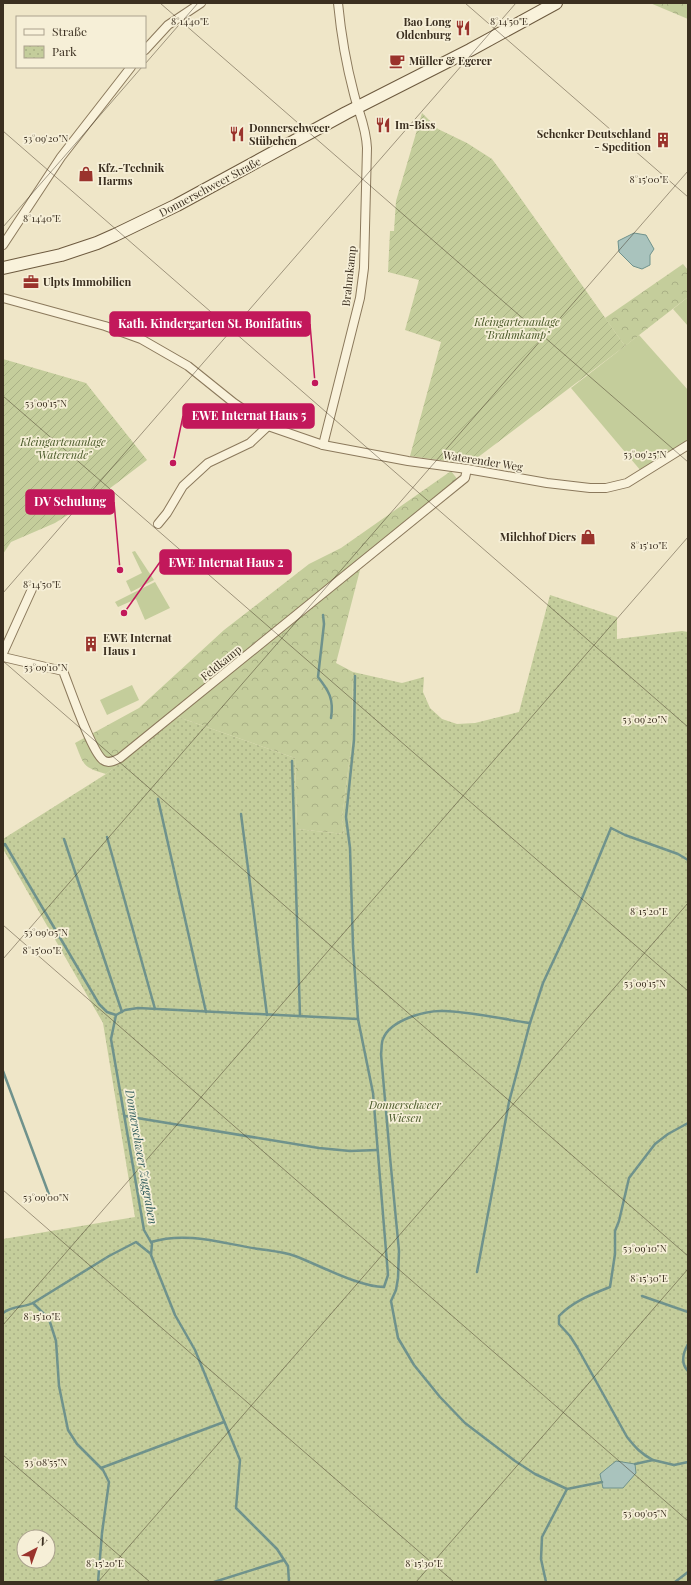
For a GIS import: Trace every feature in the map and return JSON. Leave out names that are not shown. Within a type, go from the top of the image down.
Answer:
[{"type":"main road","name":"Donnerschweer Straße","points":[[3,268],[61,255],[97,243],[115,235],[177,205],[358,107],[464,53],[556,3]]},
{"type":"street","points":[[146,49],[168,25],[201,3]]},
{"type":"street","name":"Brahmkamp","points":[[323,445],[360,298],[364,268],[367,148],[364,123],[358,107],[346,60],[338,3]]},
{"type":"street","points":[[3,245],[61,157],[130,68]]},
{"type":"street","name":"Waterender Weg","points":[[3,298],[105,326],[141,340],[188,366],[234,403],[268,426],[323,445],[408,461],[467,469],[548,483],[590,488],[606,488],[627,483],[688,445]]},
{"type":"street","points":[[158,524],[167,513],[183,486],[208,463],[250,443],[268,426]]},
{"type":"street","name":"Feldkamp","points":[[3,657],[63,671],[94,748],[104,761],[111,762],[116,760],[194,699],[465,478],[467,469]]},
{"type":"street","points":[[3,653],[32,589]]},
{"type":"green space","points":[[650,3],[688,3],[688,19]]},
{"type":"green space","name":"Kleingartenanlage \"Brahmkamp\"","points":[[422,113],[438,129],[467,143],[492,159],[625,346],[469,464],[410,456],[441,342],[405,330],[419,280],[388,272],[390,231],[394,231],[396,201]]},
{"type":"green space","points":[[683,264],[688,270],[688,297],[625,346],[605,318]]},
{"type":"green space","points":[[688,297],[688,326],[673,309]]},
{"type":"green space","points":[[639,335],[688,390],[688,441],[641,471],[571,388]]},
{"type":"green space","name":"Kleingartenanlage \"Waterende\"","points":[[3,359],[86,383],[147,460],[109,489],[55,523],[11,542],[3,554]]},
{"type":"green space","points":[[451,471],[458,480],[356,565],[360,570],[336,663],[353,672],[352,740],[342,818],[344,834],[297,829],[295,758],[178,717],[106,774],[88,767],[82,761],[75,743],[139,708],[224,630],[309,564],[341,548]]},
{"type":"green space","points":[[135,551],[154,580],[131,592],[126,581],[142,573],[132,552]]},
{"type":"green space","points":[[155,582],[170,608],[145,620],[136,599],[118,607],[115,602]]},
{"type":"green space","name":"Donnerschweer Wiesen","points":[[550,595],[617,617],[617,639],[682,631],[688,632],[688,1582],[3,1582],[3,1239],[135,1217],[103,1023],[3,849],[3,839],[106,774],[178,717],[295,758],[297,829],[344,834],[342,818],[352,740],[353,672],[402,683],[424,677],[423,692],[430,708],[442,719],[457,724],[475,723],[519,712]]},
{"type":"green space","points":[[132,685],[139,700],[107,715],[100,700]]},
{"type":"water","points":[[634,233],[646,235],[654,249],[650,255],[650,265],[642,269],[633,266],[619,252],[618,241]]},
{"type":"water","points":[[616,1461],[635,1464],[636,1473],[623,1488],[603,1488],[600,1474]]},
{"type":"waterway","points":[[323,615],[324,624],[318,677],[330,696],[332,706],[331,718]]},
{"type":"waterway","points":[[151,1242],[165,1239],[192,1238],[282,1253],[295,1256],[351,1280],[384,1287],[388,1275],[373,1093],[358,1019],[353,946],[350,848],[346,817],[354,740],[355,676]]},
{"type":"waterway","points":[[292,761],[300,1016]]},
{"type":"waterway","points":[[158,799],[206,1012]]},
{"type":"waterway","points":[[241,814],[267,1015]]},
{"type":"waterway","points":[[477,1272],[509,1102],[530,1023],[543,983],[578,908],[611,828],[625,835],[678,854],[688,860]]},
{"type":"waterway","points":[[107,837],[155,1009]]},
{"type":"waterway","points":[[64,839],[122,1012]]},
{"type":"waterway","name":"Donnerschweer Zuggraben","points":[[3,846],[5,844],[99,1004],[107,1012],[116,1015],[111,1039],[144,1230],[152,1244],[151,1255],[175,1315],[195,1350],[240,1460],[236,1508],[277,1549],[288,1566],[289,1582]]},
{"type":"waterway","points":[[116,1015],[125,1010],[138,1008],[358,1019]]},
{"type":"waterway","points":[[530,1023],[466,1013],[436,1011],[419,1014],[393,1026],[383,1039],[381,1054],[399,1251],[398,1278],[396,1290],[391,1301],[398,1338],[414,1365],[440,1397],[465,1423],[515,1461],[535,1474],[567,1489],[602,1482]]},
{"type":"waterway","points":[[3,1071],[51,1200]]},
{"type":"waterway","points":[[125,1116],[319,1148],[350,1151],[377,1150]]},
{"type":"waterway","points":[[653,1460],[638,1450],[627,1437],[577,1347],[570,1336],[559,1324],[559,1316],[576,1303],[610,1287],[615,1254],[615,1231],[619,1221],[629,1178],[655,1144],[668,1134],[688,1123]]},
{"type":"waterway","points":[[3,1313],[7,1310],[33,1303],[109,1256],[136,1242],[151,1254]]},
{"type":"waterway","points":[[642,1296],[688,1312]]},
{"type":"waterway","points":[[33,1303],[49,1319],[56,1341],[59,1386],[68,1430],[77,1444],[103,1470],[109,1482],[102,1533],[98,1582]]},
{"type":"waterway","points":[[688,1344],[683,1358],[685,1368],[688,1371]]},
{"type":"waterway","points":[[101,1468],[224,1422]]},
{"type":"waterway","points":[[635,1464],[653,1460],[674,1465],[688,1462]]},
{"type":"waterway","points":[[546,1582],[541,1559],[542,1537],[567,1489]]},
{"type":"waterway","points":[[214,1582],[284,1560]]},
{"type":"waterway","points":[[675,1582],[688,1572]]},
{"type":"place","name":"Bao Long Oldenburg","points":[[463,28]]},
{"type":"place","name":"Müller & Egerer","points":[[397,61]]},
{"type":"place","name":"Im-Biss","points":[[383,125]]},
{"type":"place","name":"Donnerschweer Stübchen","points":[[237,134]]},
{"type":"place","name":"Schenker Deutschland - Spedition","points":[[663,140]]},
{"type":"place","name":"Kfz.-Technik Harms","points":[[86,174]]},
{"type":"place","name":"Ulpts Immobilien","points":[[31,282]]},
{"type":"place","name":"Kath. Kindergarten St. Bonifatius","points":[[315,383]]},
{"type":"place","name":"EWE Internat Haus 5","points":[[173,463]]},
{"type":"place","name":"Milchhof Diers","points":[[588,537]]},
{"type":"place","name":"DV Schulung","points":[[120,570]]},
{"type":"place","name":"EWE Internat Haus 2","points":[[124,613]]},
{"type":"place","name":"EWE Internat Haus 1","points":[[91,644]]}]
